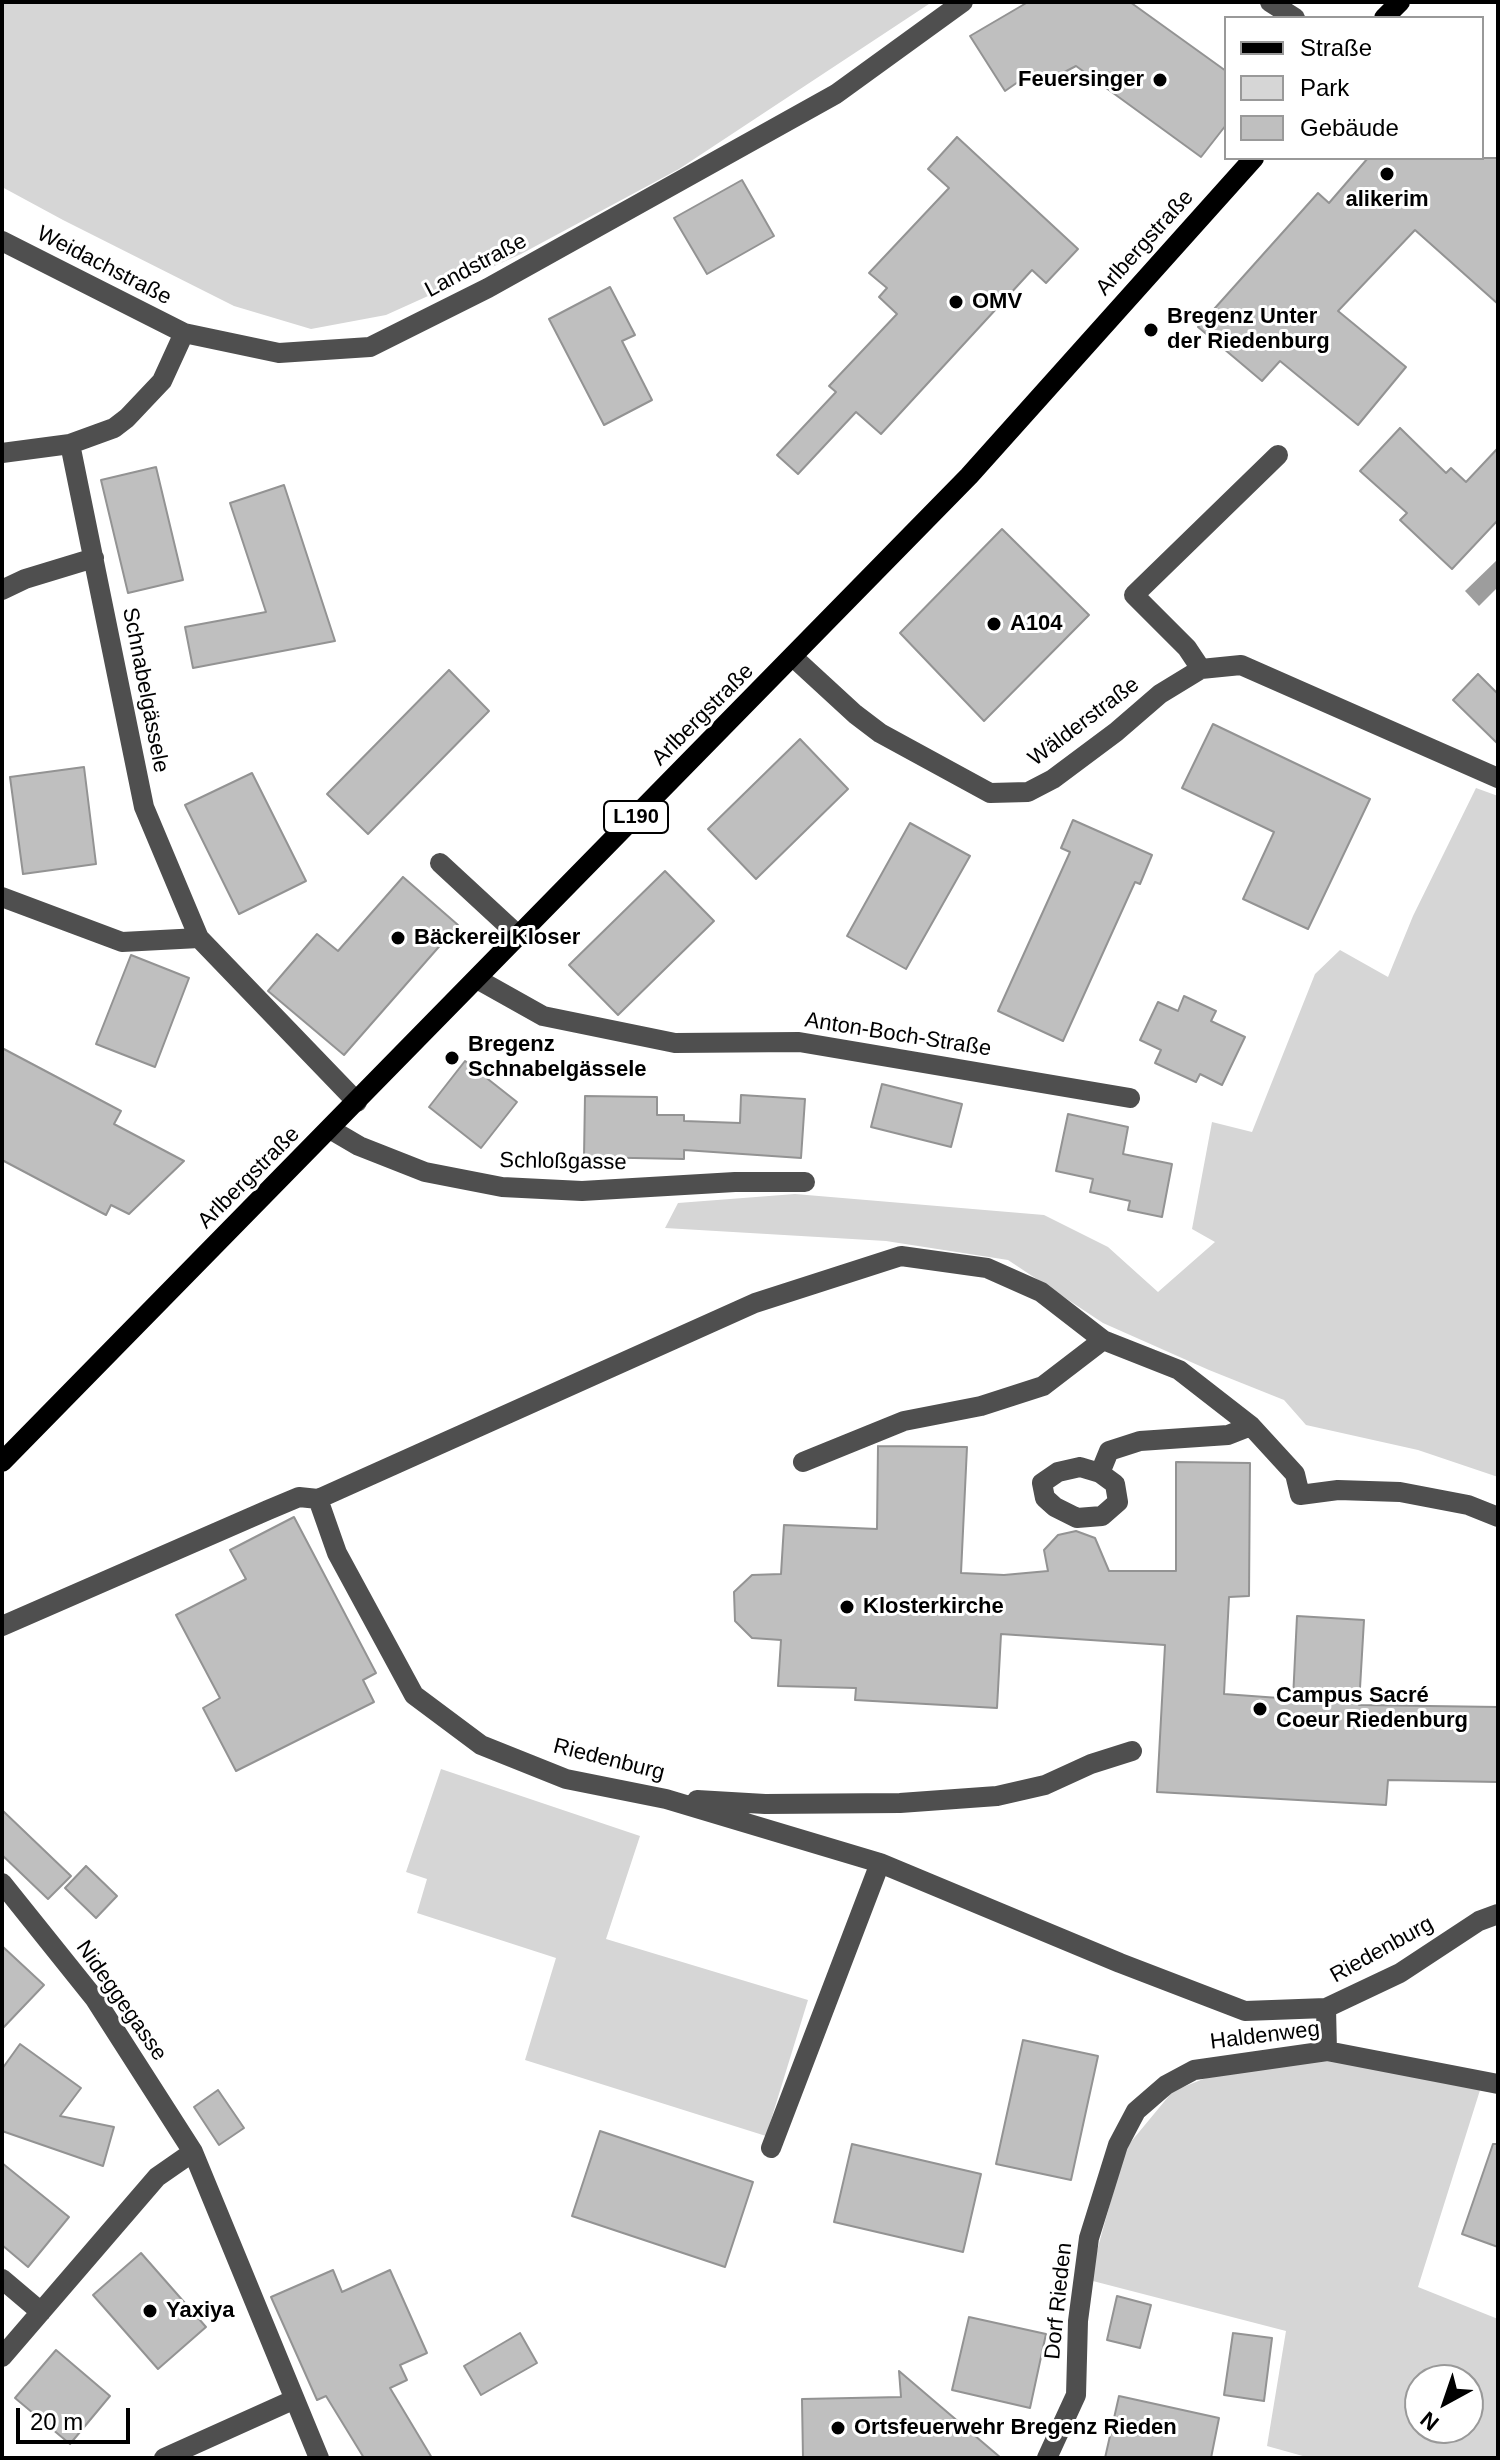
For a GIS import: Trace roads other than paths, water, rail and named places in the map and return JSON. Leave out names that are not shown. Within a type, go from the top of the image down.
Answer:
[{"type":"main road","name":"Arlbergstraße","points":[[2,1462],[969,476],[1252,160]]},
{"type":"street","name":"Landstraße","points":[[184,333],[279,353],[370,347],[488,288],[836,94],[963,2]]},
{"type":"street","points":[[1270,2],[1292,16]]},
{"type":"street","name":"Weidachstraße","points":[[2,241],[184,333]]},
{"type":"street","points":[[2,453],[70,444],[114,428],[162,381],[184,333]]},
{"type":"street","name":"Schnabelgässele","points":[[70,444],[144,807],[199,938],[357,1102]]},
{"type":"street","points":[[1201,669],[1187,648],[1134,595],[1278,455]]},
{"type":"street","points":[[2,590],[25,579],[94,558]]},
{"type":"street","name":"Wälderstraße","points":[[793,657],[880,733],[990,793],[1028,792],[1053,779],[1160,694],[1201,669],[1241,665],[1498,778]]},
{"type":"street","points":[[440,863],[519,936]]},
{"type":"street","points":[[2,897],[122,942],[199,938]]},
{"type":"street","name":"Anton-Boch-Straße","points":[[477,979],[543,1016],[675,1043],[799,1042],[1130,1098]]},
{"type":"street","name":"Schloßgasse","points":[[330,1129],[359,1146],[425,1172],[502,1187],[582,1191],[735,1182],[805,1182]]},
{"type":"street","points":[[2,1626],[289,1501],[299,1497],[318,1499],[755,1303],[901,1256],[987,1268],[1041,1292],[1103,1340],[1179,1370],[1251,1426],[1295,1474],[1300,1495],[1338,1490],[1400,1492],[1468,1505],[1498,1517]]},
{"type":"street","points":[[803,1462],[904,1421],[981,1406],[1043,1386],[1103,1340]]},
{"type":"street","points":[[1100,1473],[1109,1451],[1140,1441],[1228,1435],[1251,1426]]},
{"type":"street","name":"Riedenburg","points":[[318,1499],[337,1553],[414,1695],[481,1745],[566,1779],[666,1799],[880,1863],[1120,1963],[1245,2011],[1326,2008],[1400,1973],[1479,1921],[1498,1914]]},
{"type":"street","points":[[666,1799],[765,1804],[900,1803],[997,1796],[1045,1785],[1091,1764],[1132,1751]]},
{"type":"street","points":[[771,2148],[880,1863]]},
{"type":"street","name":"Nideggegasse","points":[[2,1883],[95,1999],[193,2152],[319,2458]]},
{"type":"street","points":[[1326,2008],[1327,2051]]},
{"type":"street","name":"Haldenweg","points":[[1118,2145],[1136,2111],[1166,2085],[1194,2070],[1269,2057],[1327,2051],[1498,2084]]},
{"type":"street","name":"Dorf Rieden","points":[[1047,2458],[1076,2395],[1078,2321],[1089,2238],[1118,2145]]},
{"type":"street","points":[[2,2357],[157,2177],[193,2152]]},
{"type":"street","points":[[2,2279],[41,2312]]},
{"type":"street","points":[[164,2458],[293,2400]]},
{"type":"place","name":"Feuersinger","points":[[1160,80]]},
{"type":"place","name":"alikerim","points":[[1387,174]]},
{"type":"place","name":"OMV","points":[[956,302]]},
{"type":"place","name":"Bregenz Unter der Riedenburg","points":[[1151,330]]},
{"type":"place","name":"A104","points":[[994,624]]},
{"type":"place","name":"Bäckerei Kloser","points":[[398,938]]},
{"type":"place","name":"Bregenz Schnabelgässele","points":[[452,1058]]},
{"type":"place","name":"Klosterkirche","points":[[847,1607]]},
{"type":"place","name":"Campus Sacré Coeur Riedenburg","points":[[1260,1709]]},
{"type":"place","name":"Yaxiya","points":[[150,2311]]},
{"type":"place","name":"Ortsfeuerwehr Bregenz Rieden","points":[[838,2428]]}]
